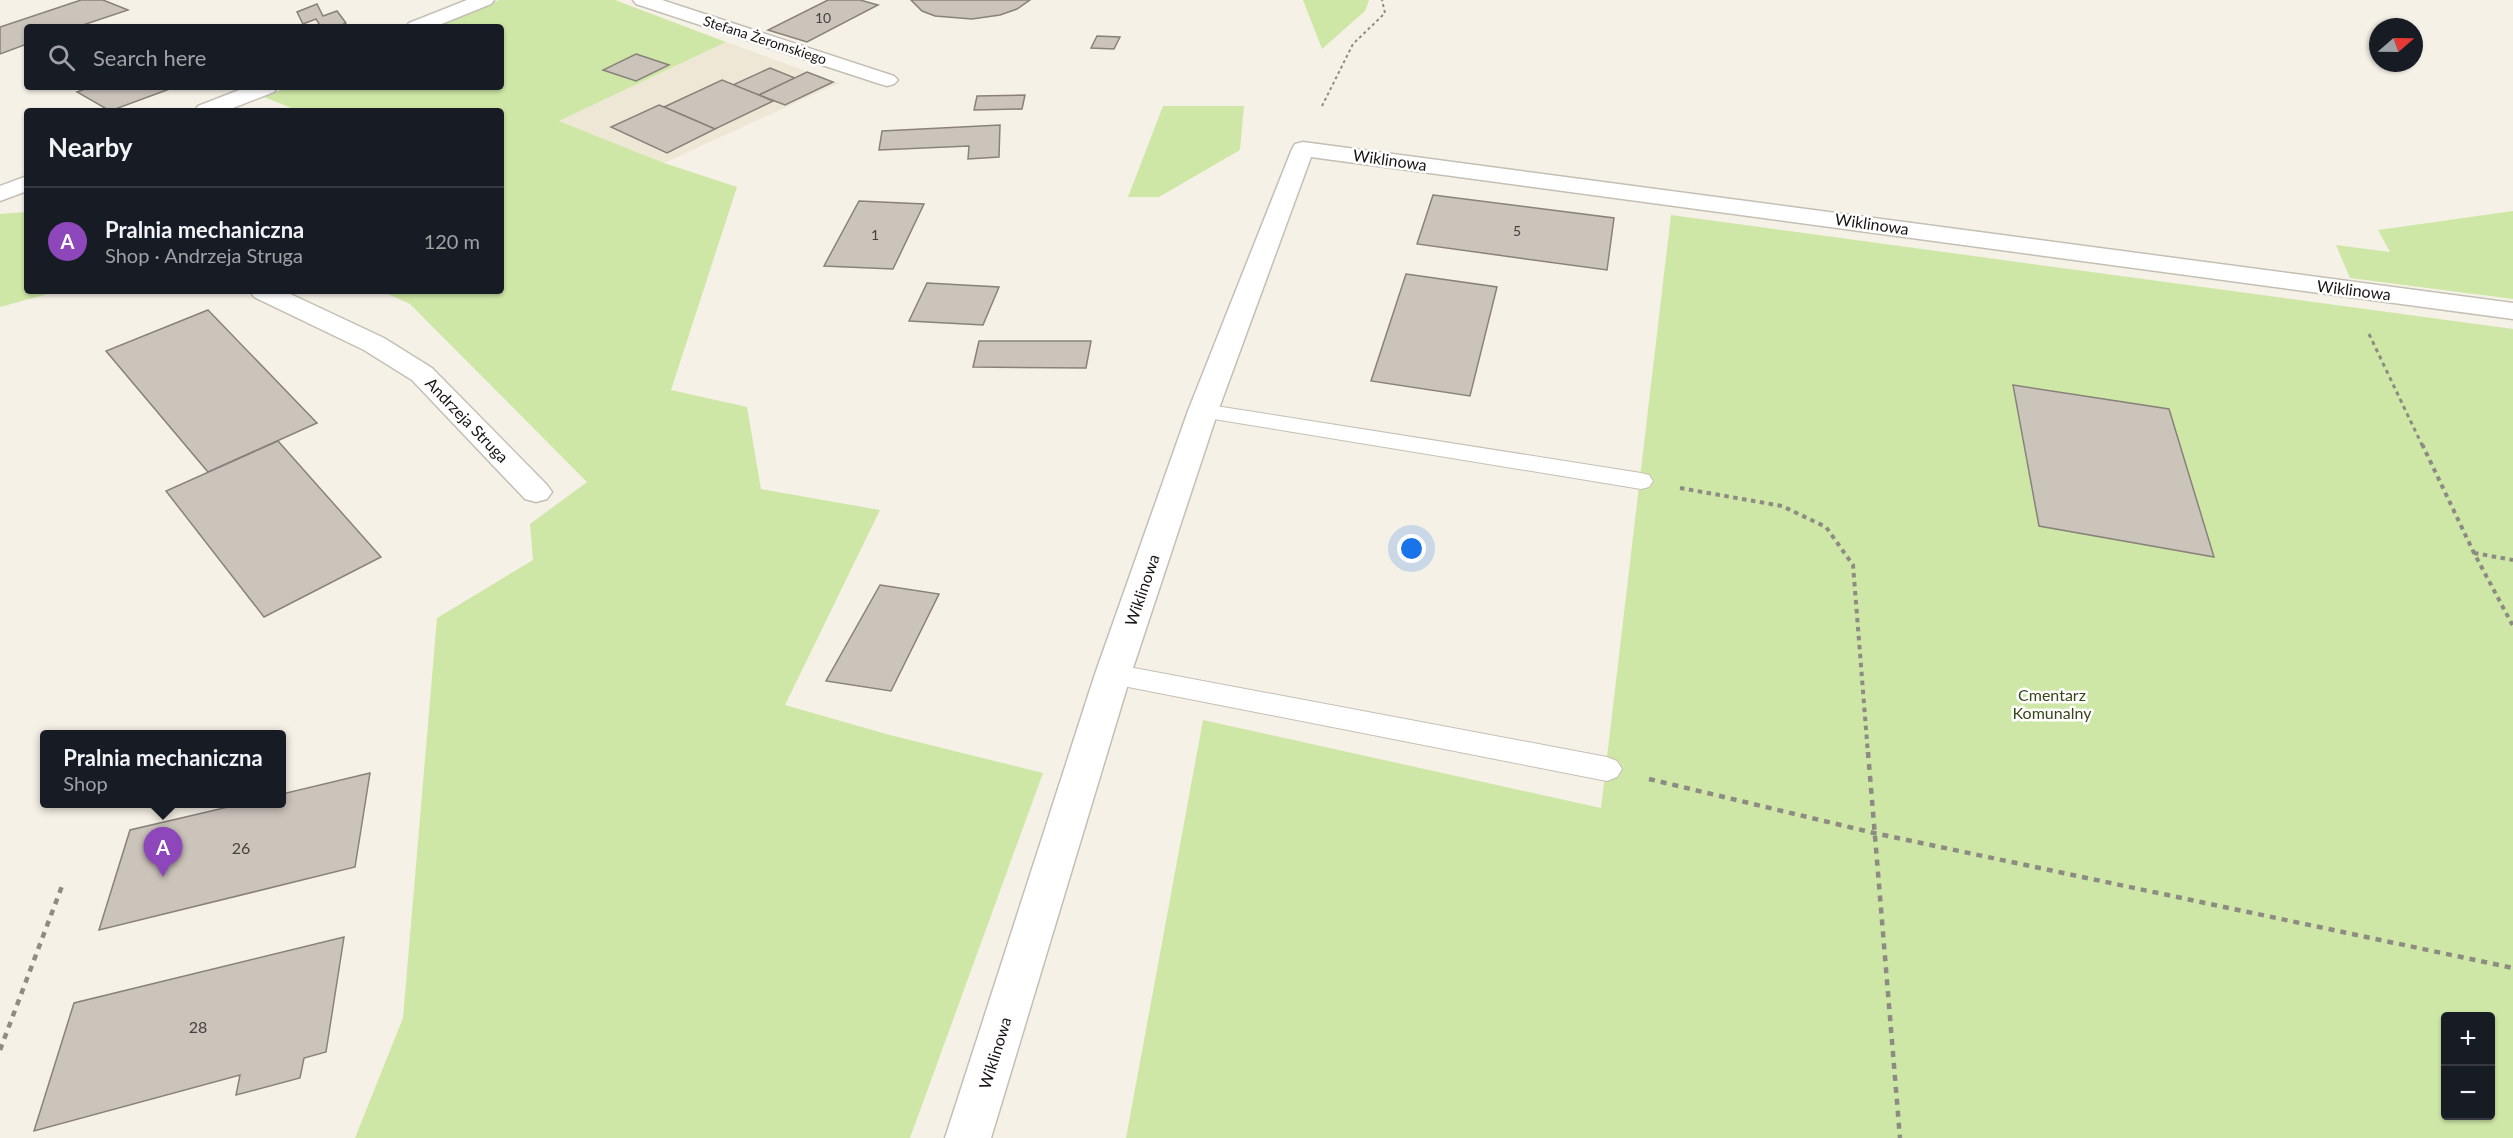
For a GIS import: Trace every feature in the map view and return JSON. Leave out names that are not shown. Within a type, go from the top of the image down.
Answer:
[{"type":"street","points":[[424,24],[484,0]]},
{"type":"street","name":"Stefana Żeromskiego","points":[[643,0],[887,80]]},
{"type":"street","points":[[214,108],[258,90]]},
{"type":"street","name":"Wiklinowa","points":[[968,1138],[1113,675],[1203,411],[1303,148],[2513,311]]},
{"type":"street","points":[[0,173],[24,180]]},
{"type":"street","points":[[0,194],[24,182]]},
{"type":"street","name":"Andrzeja Struga","points":[[269,294],[374,344],[422,374],[536,492]]},
{"type":"lane","points":[[1203,411],[1641,481]]},
{"type":"lane","points":[[1113,675],[1606,769]]},
{"type":"path","points":[[1322,106],[1347,49],[1369,25],[1385,14],[1382,0]]},
{"type":"path","points":[[2348,290],[2474,553],[2513,626]]},
{"type":"path","points":[[1641,481],[1782,506],[1826,527],[1852,565],[1900,1138]]},
{"type":"path","points":[[2474,553],[2513,560]]},
{"type":"path","points":[[1606,769],[1874,833],[2513,968]]},
{"type":"path","points":[[0,1050],[62,886]]},
{"type":"shaded area","points":[[726,42],[839,83],[664,163],[559,121]]},
{"type":"green space","points":[[499,0],[615,0],[726,42],[559,121],[664,163],[737,187],[671,390],[747,407],[761,489],[880,510],[785,705],[886,734],[1043,773],[910,1138],[355,1138],[403,1018],[437,618],[533,560],[530,524],[587,482],[410,304],[388,294],[504,294],[504,108],[292,108],[264,97],[281,90],[504,90],[504,24],[440,24]]},
{"type":"green space","points":[[1303,0],[1369,0],[1365,11],[1322,49]]},
{"type":"green space","points":[[1163,106],[1244,106],[1240,150],[1159,197],[1128,197]]},
{"type":"green space","points":[[2513,211],[2513,299],[2350,278],[2336,245],[2390,252],[2378,230]]},
{"type":"green space","points":[[24,212],[24,294],[48,294],[0,307],[0,214]]},
{"type":"green space","name":"Cmentarz Komunalny","points":[[1671,215],[2513,329],[2513,1138],[1126,1138],[1203,720],[1601,808]]},
{"type":"building","points":[[81,0],[103,0],[128,10],[86,24],[24,24],[24,45],[0,54],[0,27]]},
{"type":"building","points":[[828,0],[860,0],[878,5],[807,42],[768,30]]},
{"type":"building","points":[[911,0],[1030,0],[1017,9],[1000,15],[972,19],[935,16],[922,11]]},
{"type":"building","points":[[317,4],[323,16],[337,11],[346,23],[319,24],[316,19],[303,24],[297,12]]},
{"type":"building","points":[[1097,36],[1120,37],[1114,49],[1091,48]]},
{"type":"building","points":[[636,54],[669,65],[636,81],[603,70]]},
{"type":"building","points":[[770,68],[795,78],[759,95],[733,85]]},
{"type":"building","points":[[807,72],[833,82],[785,105],[759,95]]},
{"type":"building","points":[[722,80],[773,101],[715,129],[664,107]]},
{"type":"building","points":[[82,90],[167,90],[118,108],[105,108],[77,92]]},
{"type":"building","points":[[1025,95],[1022,109],[974,110],[977,96]]},
{"type":"building","points":[[659,105],[715,129],[667,153],[611,127]]},
{"type":"building","points":[[1000,125],[999,157],[968,159],[969,146],[879,150],[882,131]]},
{"type":"building","points":[[1433,195],[1614,218],[1607,270],[1417,244]]},
{"type":"building","points":[[859,201],[924,204],[893,269],[824,266]]},
{"type":"building","points":[[1406,274],[1497,287],[1470,396],[1371,381]]},
{"type":"building","points":[[927,283],[999,287],[983,325],[909,321]]},
{"type":"building","points":[[208,310],[317,423],[208,472],[106,351]]},
{"type":"building","points":[[979,341],[1091,341],[1086,368],[973,367]]},
{"type":"building","points":[[2013,385],[2169,409],[2214,557],[2039,526]]},
{"type":"building","points":[[278,441],[381,557],[264,617],[166,491]]},
{"type":"building","points":[[880,585],[939,594],[891,691],[826,681]]},
{"type":"building","points":[[370,773],[355,867],[99,930],[130,830],[224,808],[286,808],[286,793]]},
{"type":"building","points":[[344,937],[326,1052],[304,1058],[300,1078],[236,1095],[240,1075],[34,1131],[74,1003]]},
{"type":"place","name":"Pralnia mechaniczna","points":[[163,877]]}]
